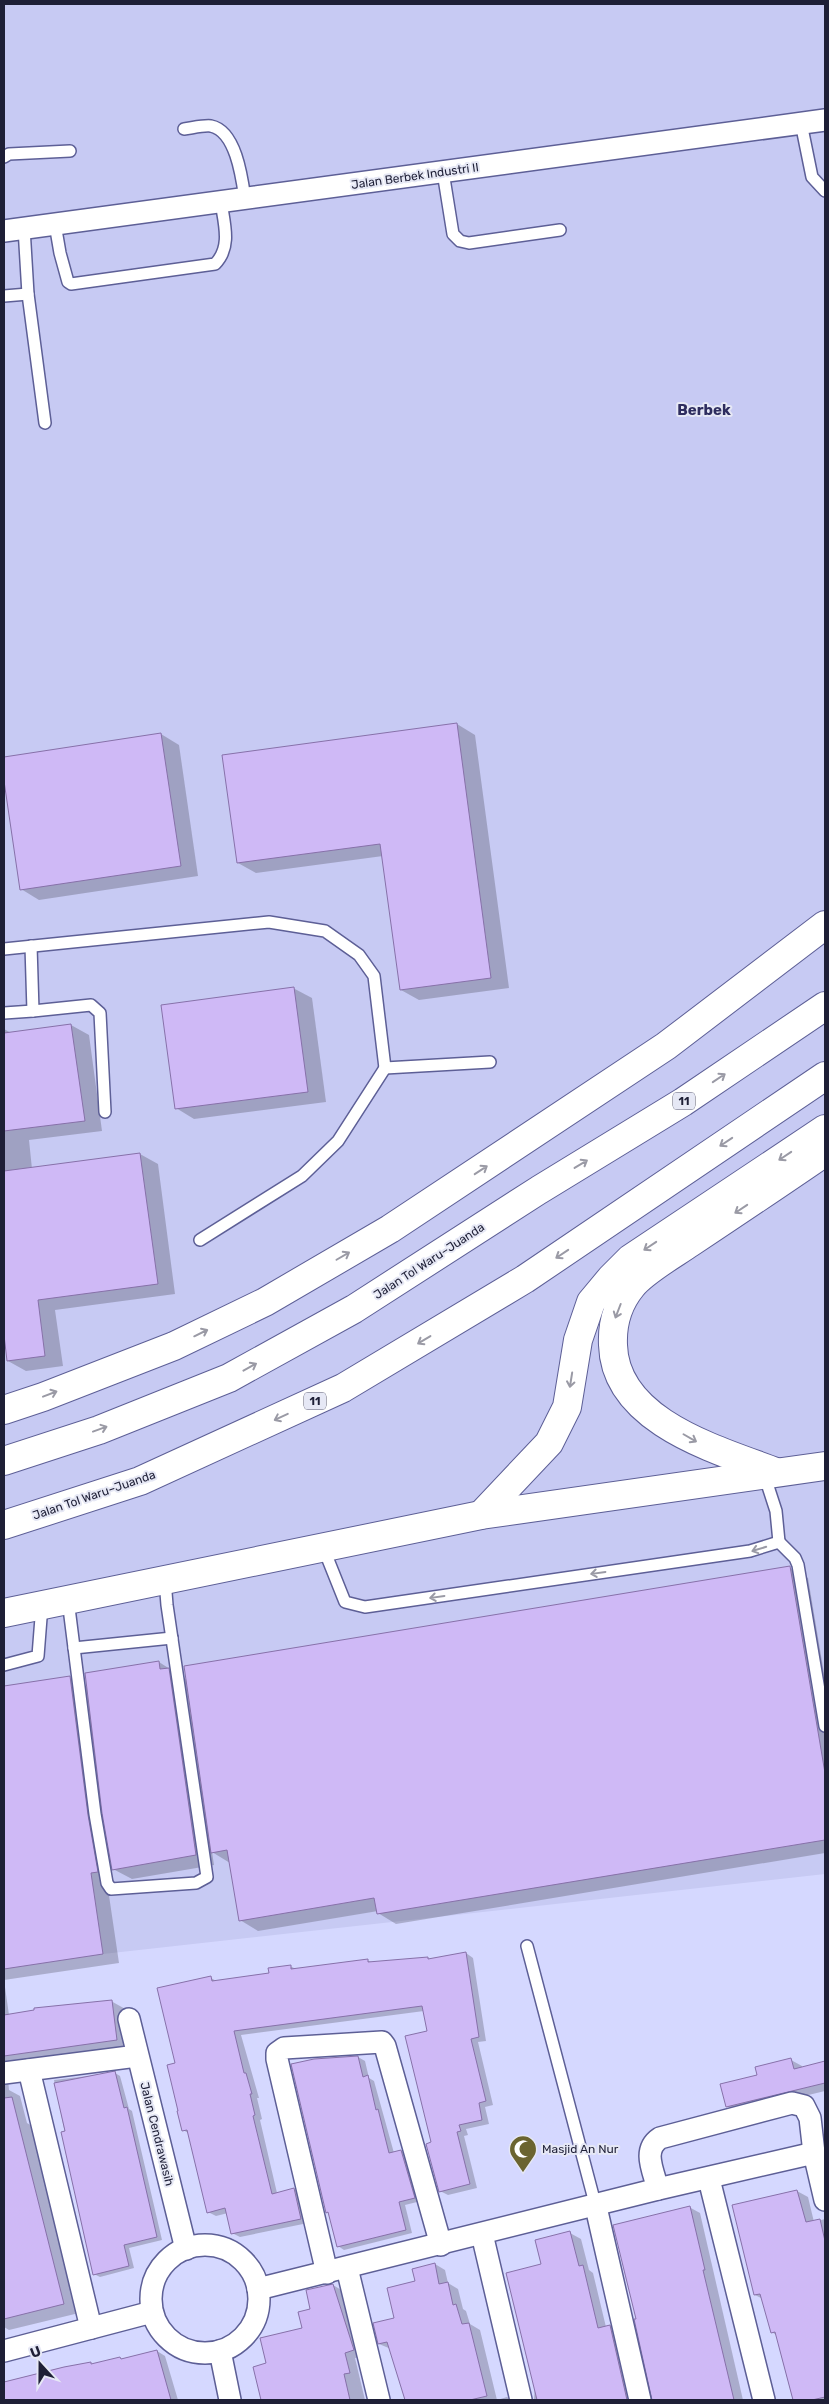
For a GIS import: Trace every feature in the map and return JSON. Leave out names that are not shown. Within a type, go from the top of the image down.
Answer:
[{"type":"main road","points":[[4,1410],[174,1346],[264,1302],[390,1229],[666,1046],[825,925]]},
{"type":"main road","name":"Jalan Tol Waru–Juanda","points":[[4,1461],[99,1430],[229,1378],[354,1310],[539,1190],[683,1102],[825,1006]]},
{"type":"main road","name":"Jalan Tol Waru–Juanda","points":[[4,1525],[140,1481],[343,1388],[525,1279],[825,1076]]},
{"type":"main road","points":[[481,1515],[549,1443],[567,1407],[578,1340],[591,1302],[610,1278],[630,1259],[825,1129]]},
{"type":"main road","points":[[770,1473],[698,1442],[648,1412],[623,1383],[613,1354],[612,1329],[618,1308],[633,1285],[663,1261],[825,1152]]},
{"type":"main road","points":[[4,1613],[481,1515],[825,1466]]},
{"type":"street","name":"Jalan Berbek Industri II","points":[[14,230],[825,120]]},
{"type":"street","name":"Jalan Cendrawasih","points":[[129,2018],[186,2249]]},
{"type":"street","points":[[379,2400],[337,2270],[277,2059],[277,2053],[284,2048],[382,2042],[385,2046],[405,2114],[441,2245]]},
{"type":"street","points":[[4,2073],[138,2056]]},
{"type":"street","points":[[29,2070],[92,2328]]},
{"type":"street","points":[[658,2190],[649,2151],[652,2143],[660,2138],[792,2102],[804,2106],[810,2118],[814,2153],[825,2200]]},
{"type":"street","points":[[258,2289],[814,2153]]},
{"type":"street","points":[[709,2179],[764,2400]]},
{"type":"street","points":[[596,2207],[640,2400]]},
{"type":"street","points":[[482,2234],[521,2400]]},
{"type":"street","points":[[202,2246],[217,2247],[232,2252],[244,2262],[253,2275],[258,2289],[258,2309],[251,2328],[238,2342],[220,2351],[198,2353],[177,2346],[161,2332],[152,2312],[150,2296],[154,2281],[161,2267],[173,2256],[186,2249],[202,2246]]},
{"type":"street","points":[[4,2351],[152,2312]]},
{"type":"street","points":[[220,2351],[230,2400]]},
{"type":"lane","points":[[800,123],[812,177],[825,192]]},
{"type":"lane","points":[[184,129],[211,126],[226,134],[233,149],[245,198]]},
{"type":"lane","points":[[4,157],[8,154],[70,151]]},
{"type":"lane","points":[[443,172],[453,234],[460,241],[469,243],[560,230]]},
{"type":"lane","points":[[54,224],[68,282],[72,284],[215,264],[222,257],[226,242],[221,202]]},
{"type":"lane","points":[[14,230],[28,294],[45,423]]},
{"type":"lane","points":[[4,296],[28,294]]},
{"type":"lane","points":[[4,949],[269,922],[325,931],[359,954],[374,976],[385,1068],[338,1141],[302,1176],[200,1240]]},
{"type":"lane","points":[[31,946],[32,1011]]},
{"type":"lane","points":[[4,1013],[92,1005],[100,1013],[105,1112]]},
{"type":"lane","points":[[385,1068],[490,1062]]},
{"type":"lane","points":[[770,1473],[779,1542],[795,1558],[798,1565],[825,1726]]},
{"type":"lane","points":[[324,1548],[345,1602],[365,1607],[750,1552],[779,1542]]},
{"type":"lane","points":[[68,1600],[95,1814],[107,1883],[111,1889],[196,1882],[208,1877],[165,1580]]},
{"type":"lane","points":[[4,1665],[38,1656],[42,1605]]},
{"type":"lane","points":[[74,1648],[172,1638]]},
{"type":"lane","points":[[527,1946],[596,2207]]},
{"type":"shaded area","points":[[4,4],[825,4],[825,1874],[4,1965]]},
{"type":"building","points":[[457,723],[491,978],[400,990],[380,844],[237,863],[222,755]]},
{"type":"building","points":[[161,733],[181,866],[20,890],[4,781],[4,757]]},
{"type":"building","points":[[294,987],[308,1092],[175,1109],[161,1005]]},
{"type":"building","points":[[71,1024],[85,1121],[4,1131],[4,1033]]},
{"type":"building","points":[[140,1153],[158,1284],[38,1300],[45,1356],[7,1361],[4,1335],[4,1171]]},
{"type":"building","points":[[790,1566],[825,1773],[825,1840],[377,1914],[374,1898],[239,1921],[227,1850],[211,1853],[184,1666]]},
{"type":"building","points":[[159,1661],[160,1669],[169,1668],[196,1855],[112,1870],[102,1813],[85,1673]]},
{"type":"building","points":[[70,1676],[88,1815],[98,1872],[91,1873],[103,1954],[4,1969],[4,1686]]},
{"type":"building","points":[[466,1952],[479,2037],[471,2039],[486,2101],[479,2103],[482,2120],[459,2125],[461,2131],[457,2132],[470,2184],[439,2192],[426,2144],[431,2142],[405,2036],[427,2031],[422,2006],[234,2031],[244,2073],[246,2073],[252,2094],[250,2094],[255,2115],[253,2116],[272,2194],[294,2188],[301,2219],[231,2234],[225,2208],[207,2213],[187,2130],[182,2131],[177,2111],[167,2065],[175,2063],[157,1988],[211,1976],[212,1981],[269,1973],[268,1968],[291,1965],[291,1969],[368,1959],[368,1962],[428,1957],[428,1959]]},
{"type":"building","points":[[112,2000],[117,2040],[4,2056],[4,2015],[34,2010],[34,2008]]},
{"type":"building","points":[[358,2056],[363,2077],[368,2075],[389,2153],[401,2150],[415,2198],[399,2202],[406,2230],[337,2247],[328,2212],[326,2213],[291,2064],[314,2059]]},
{"type":"building","points":[[791,2058],[794,2069],[825,2061],[825,2083],[726,2107],[720,2084],[757,2075],[755,2067]]},
{"type":"building","points":[[115,2071],[124,2108],[127,2107],[157,2237],[124,2245],[129,2266],[93,2275],[61,2132],[65,2131],[54,2083]]},
{"type":"building","points":[[12,2097],[64,2304],[4,2319],[4,2098]]},
{"type":"building","points":[[797,2190],[806,2222],[820,2219],[825,2241],[825,2397],[812,2400],[793,2400],[775,2332],[771,2333],[760,2294],[754,2295],[732,2205]]},
{"type":"building","points":[[690,2206],[734,2400],[652,2400],[634,2319],[636,2319],[613,2225]]},
{"type":"building","points":[[570,2231],[579,2266],[583,2265],[598,2328],[610,2325],[627,2400],[537,2400],[506,2273],[541,2264],[535,2240]]},
{"type":"building","points":[[435,2263],[439,2284],[448,2282],[453,2305],[456,2304],[462,2324],[469,2323],[487,2396],[470,2400],[405,2400],[387,2342],[378,2344],[373,2323],[394,2318],[387,2288],[415,2281],[412,2269]]},
{"type":"building","points":[[333,2284],[354,2350],[345,2353],[350,2373],[344,2374],[350,2400],[261,2400],[253,2367],[266,2363],[260,2338],[302,2328],[298,2312],[310,2309],[306,2290]]},
{"type":"building","points":[[157,2350],[171,2400],[4,2400],[4,2382],[64,2367],[91,2362],[91,2364],[120,2357],[121,2359]]},
{"type":"place","name":"Masjid An Nur","points":[[523,2173]]},
{"type":"district","name":"Berbek","points":[[704,410]]}]
